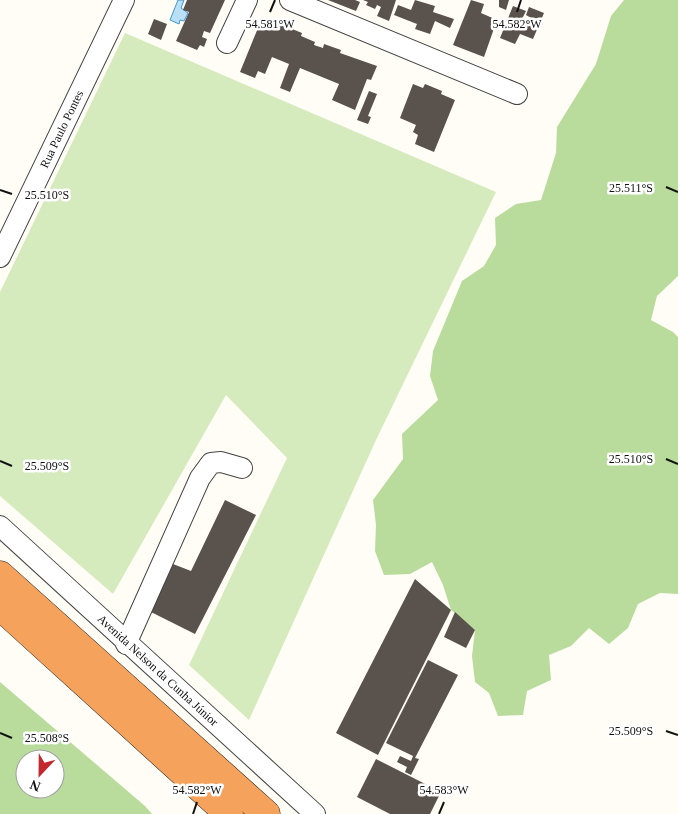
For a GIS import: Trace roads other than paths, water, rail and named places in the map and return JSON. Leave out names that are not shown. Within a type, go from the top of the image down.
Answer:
[{"type":"highway","points":[[0,575],[266,814]]},
{"type":"highway","points":[[0,606],[229,814]]},
{"type":"highway","points":[[189,777],[222,814]]},
{"type":"street","name":"Rua Paulo Pontes","points":[[0,257],[124,0]]},
{"type":"street","points":[[227,43],[248,0]]},
{"type":"street","points":[[290,0],[517,94]]},
{"type":"street","points":[[126,644],[200,478],[211,464],[221,462],[242,468]]},
{"type":"street","name":"Avenida Nelson da Cunha Júnior","points":[[0,526],[126,644],[315,814]]},
{"type":"water","points":[[178,0],[184,0],[181,8],[188,13],[184,21],[180,20],[179,24],[170,20]]}]
